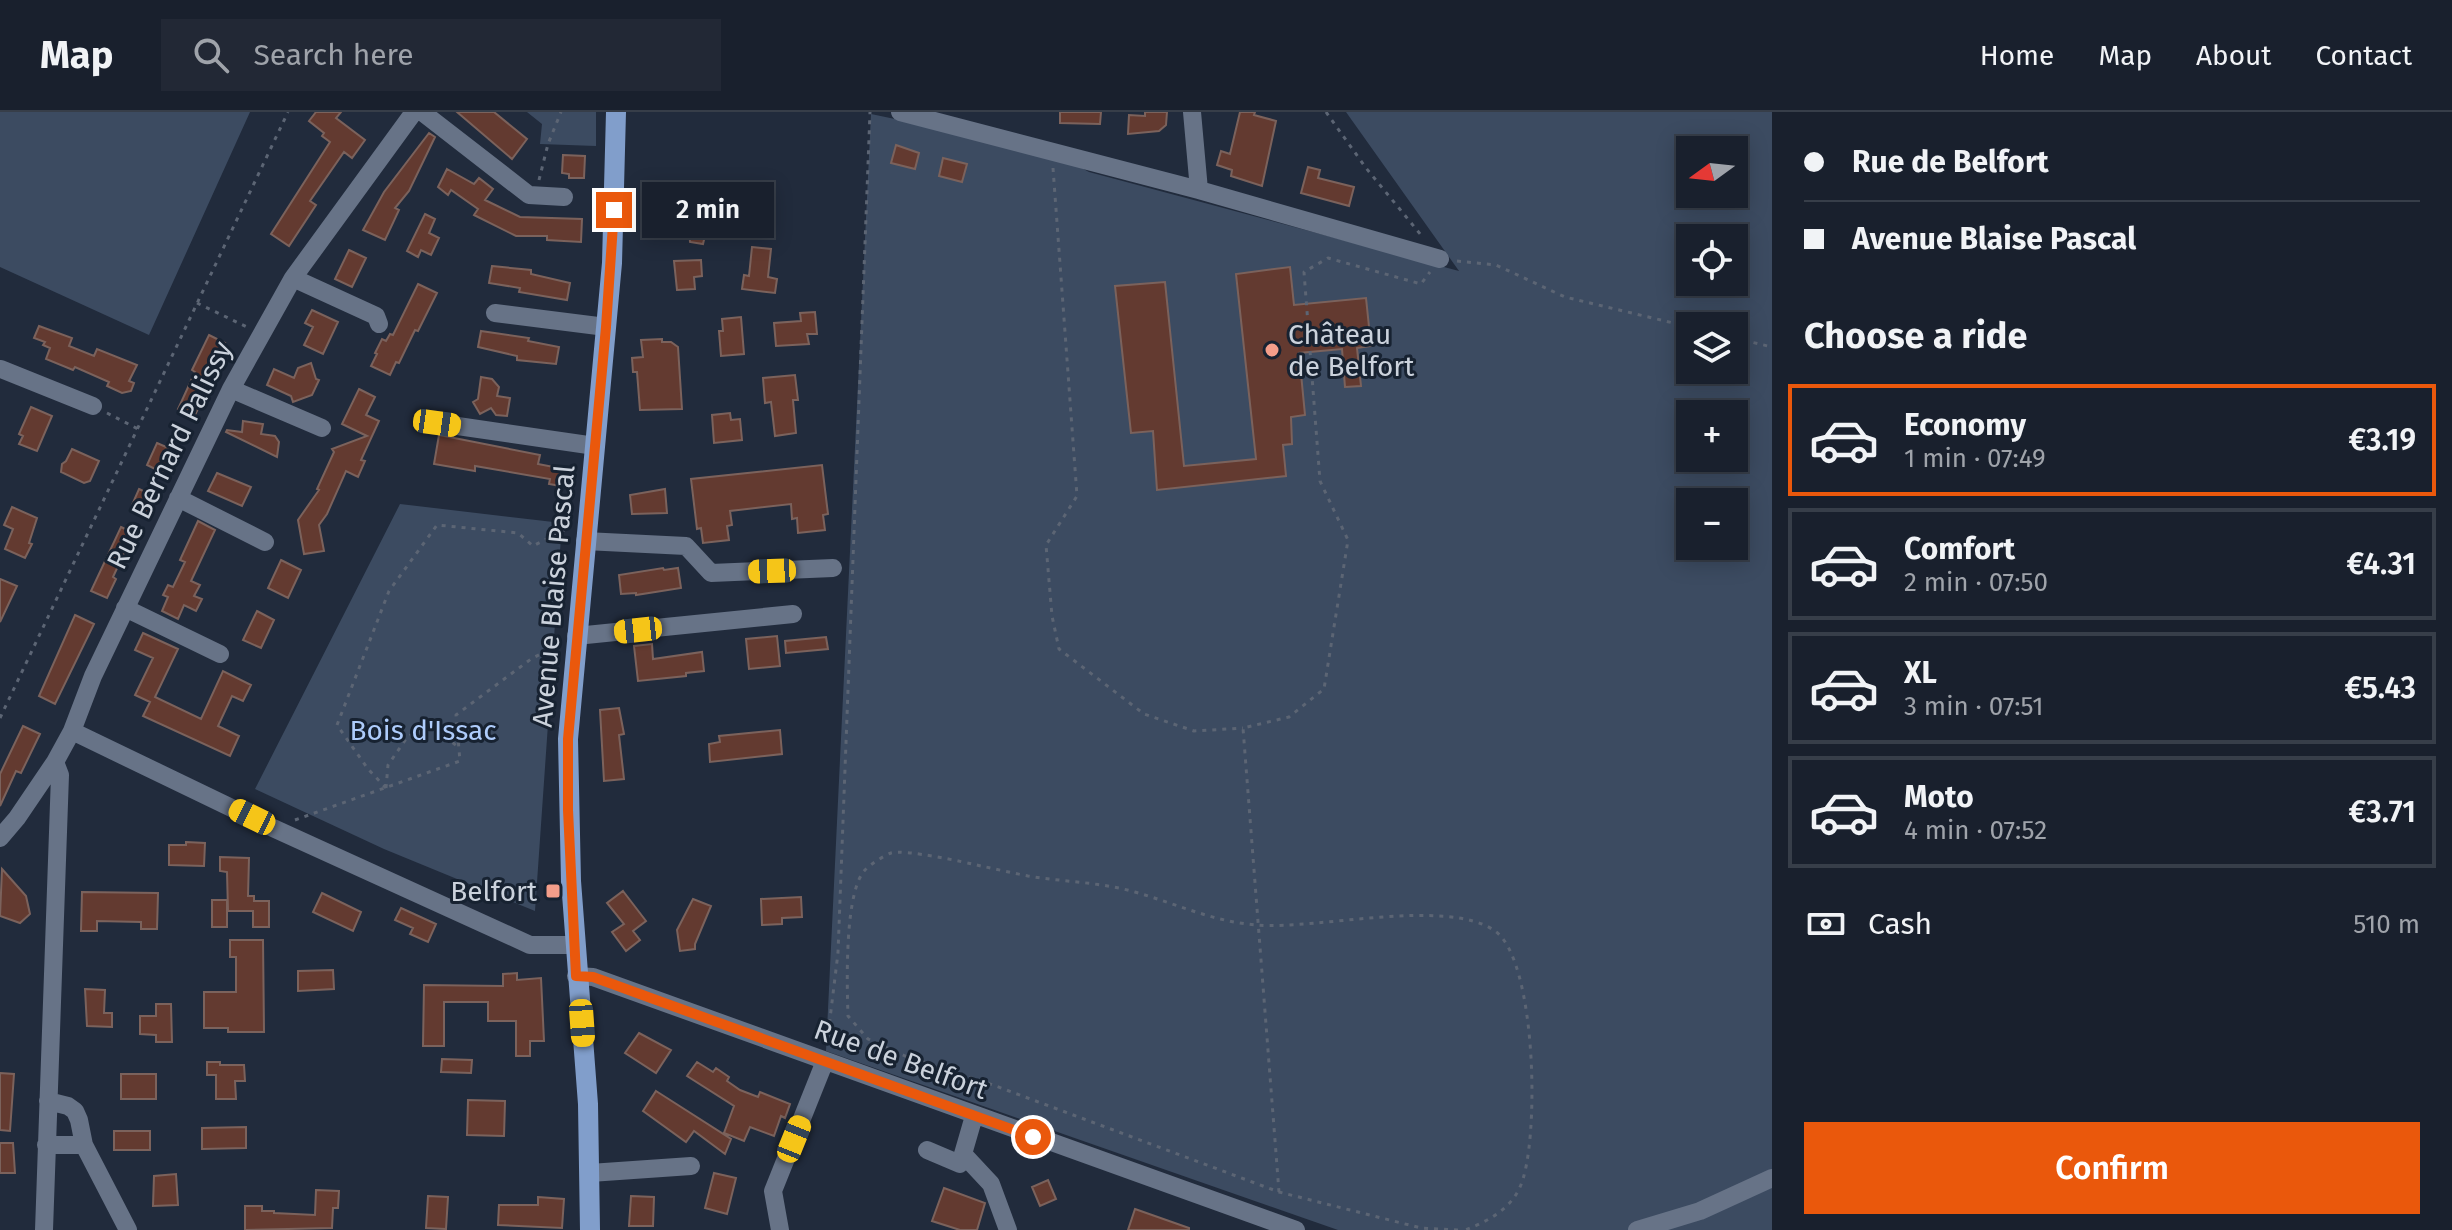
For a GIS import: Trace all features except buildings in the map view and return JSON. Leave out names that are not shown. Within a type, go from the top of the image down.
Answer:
[{"type":"main road","name":"Avenue Blaise Pascal","points":[[590,1230],[588,1104],[574,945],[568,753],[576,636],[606,327],[614,210],[616,112]]},
{"type":"street","name":"Rue Bernard Palissy","points":[[0,838],[55,762],[72,731],[93,676],[125,608],[231,389],[261,334],[293,278],[414,112]]},
{"type":"street","points":[[422,112],[529,195],[564,197]]},
{"type":"street","points":[[1192,112],[1199,190]]},
{"type":"street","points":[[913,113],[1440,259]]},
{"type":"street","points":[[293,278],[376,316],[379,324]]},
{"type":"street","points":[[495,313],[606,327]]},
{"type":"street","points":[[0,373],[93,406]]},
{"type":"street","points":[[231,389],[322,428]]},
{"type":"street","points":[[437,423],[595,446]]},
{"type":"street","points":[[178,498],[265,542]]},
{"type":"street","points":[[585,541],[686,546],[711,573],[833,568]]},
{"type":"street","points":[[125,608],[220,654]]},
{"type":"street","points":[[576,636],[793,614]]},
{"type":"street","points":[[72,731],[273,828],[530,945],[574,945]]},
{"type":"street","points":[[44,1230],[60,775],[55,762]]},
{"type":"street","name":"Rue de Belfort","points":[[576,976],[593,977],[1296,1230]]},
{"type":"street","points":[[780,1230],[773,1191],[825,1061]]},
{"type":"street","points":[[48,1101],[75,1111],[84,1145],[128,1230]]},
{"type":"street","points":[[927,1150],[960,1164],[974,1116]]},
{"type":"street","points":[[46,1145],[84,1145]]},
{"type":"street","points":[[963,1154],[991,1184],[1008,1230]]},
{"type":"street","points":[[590,1173],[691,1166]]},
{"type":"street","points":[[1637,1230],[1700,1211],[1772,1178]]},
{"type":"path","points":[[0,718],[288,112]]},
{"type":"path","points":[[535,195],[560,112]]},
{"type":"path","points":[[825,1061],[838,953],[870,112]]},
{"type":"path","points":[[1326,112],[1422,237]]},
{"type":"path","points":[[1052,152],[1077,496],[1046,545],[1052,616],[1059,649],[1144,714],[1194,731],[1243,728],[1289,717],[1324,689],[1348,540],[1320,481],[1304,272],[1328,258],[1421,284],[1440,259],[1496,265],[1565,297],[1676,324]]},
{"type":"path","points":[[197,303],[261,334]]},
{"type":"path","points":[[1748,341],[1772,347]]},
{"type":"path","points":[[93,406],[138,429]]},
{"type":"path","points":[[386,788],[368,769],[337,725],[389,591],[437,525],[518,533],[533,546],[568,528]]},
{"type":"path","points":[[273,828],[460,761],[456,715],[531,659],[576,636]]},
{"type":"path","points":[[386,788],[388,765],[408,736],[433,727],[459,748]]},
{"type":"path","points":[[1243,728],[1279,1192]]},
{"type":"path","points":[[1458,1230],[1421,1228],[1279,1192],[993,1085],[905,1056],[868,1039],[848,1016],[846,970],[851,906],[864,870],[892,852],[941,858],[1029,876],[1083,881],[1135,892],[1214,919],[1259,925],[1441,916],[1473,920],[1498,932],[1515,959],[1526,1000],[1532,1106],[1529,1156],[1519,1189],[1492,1220],[1465,1230]]},
{"type":"green space","points":[[0,112],[250,112],[149,335],[0,267]]},
{"type":"green space","points":[[527,112],[596,112],[596,146],[540,144],[542,124]]},
{"type":"green space","points":[[1346,112],[1772,112],[1772,1230],[1338,1230],[826,1051],[871,114],[1052,152],[1089,172],[1459,271]]},
{"type":"green space","name":"Bois d'Issac","points":[[400,504],[562,523],[535,911],[384,849],[255,789]]},
{"type":"place","name":"Château de Belfort","points":[[1272,350]]},
{"type":"place","name":"Belfort","points":[[553,891]]},
{"type":"route","points":[[614,210],[612,263],[568,739],[576,976],[593,977],[1033,1137]]}]
